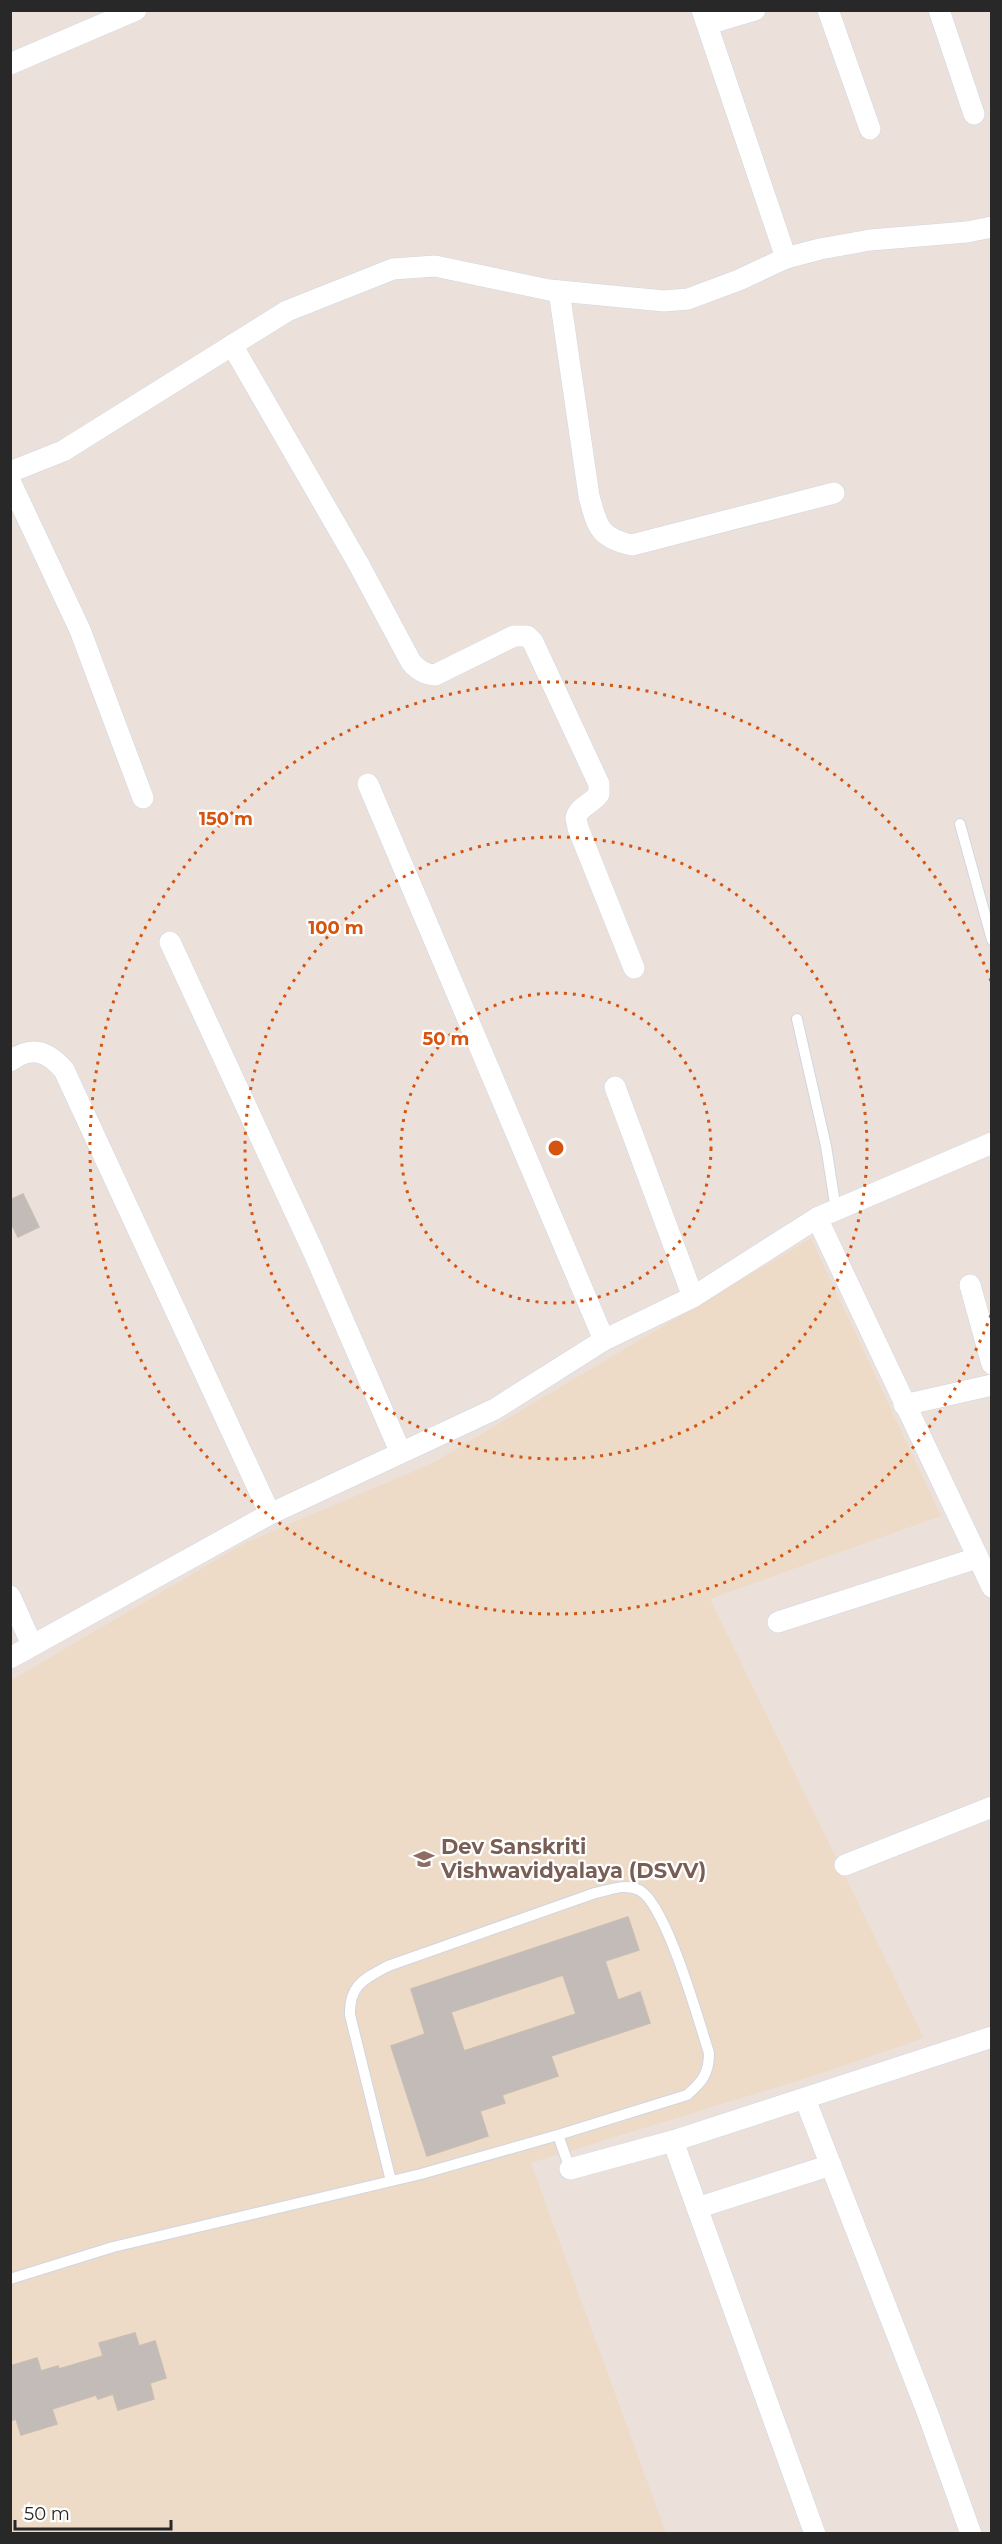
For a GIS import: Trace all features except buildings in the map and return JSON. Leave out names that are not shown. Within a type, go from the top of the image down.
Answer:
[{"type":"street","points":[[10,64],[136,10]]},
{"type":"street","points":[[755,10],[705,17],[786,258]]},
{"type":"street","points":[[828,10],[870,129]]},
{"type":"street","points":[[939,10],[974,114]]},
{"type":"street","points":[[10,472],[63,451],[287,311],[393,269],[435,266],[559,291],[641,300],[688,299],[740,280],[786,258],[860,241],[967,232],[992,227]]},
{"type":"street","points":[[559,291],[589,496],[596,522],[603,533],[615,541],[632,545],[834,493]]},
{"type":"street","points":[[232,345],[358,563],[411,662],[418,670],[425,674],[435,675],[514,636],[527,636],[533,642],[599,784],[600,794],[594,801],[582,807],[576,818],[634,968]]},
{"type":"street","points":[[10,481],[80,630],[143,798]]},
{"type":"street","points":[[368,784],[604,1340]]},
{"type":"street","points":[[170,942],[314,1253],[400,1451]]},
{"type":"street","points":[[10,1061],[30,1052],[44,1052],[54,1058],[64,1070],[270,1514]]},
{"type":"street","points":[[615,1087],[693,1297]]},
{"type":"street","points":[[10,1658],[270,1514],[400,1451],[495,1409],[604,1340],[693,1297],[826,1214],[992,1143]]},
{"type":"street","points":[[826,1214],[904,1405],[992,1587]]},
{"type":"street","points":[[970,1285],[992,1364]]},
{"type":"street","points":[[904,1405],[992,1385]]},
{"type":"street","points":[[778,1622],[977,1558]]},
{"type":"street","points":[[10,1596],[32,1645]]},
{"type":"street","points":[[845,1865],[992,1807]]},
{"type":"street","points":[[570,2169],[673,2141],[992,2037]]},
{"type":"street","points":[[805,2099],[928,2414],[971,2534]]},
{"type":"street","points":[[673,2141],[815,2534]]},
{"type":"street","points":[[697,2208],[831,2165]]},
{"type":"lane","points":[[960,824],[992,940]]},
{"type":"lane","points":[[797,1019],[826,1146],[826,1214]]},
{"type":"lane","points":[[10,2279],[113,2247],[391,2181],[558,2135],[687,2095],[703,2082],[709,2062],[709,2053],[680,1964],[654,1904],[641,1891],[626,1886],[595,1893],[388,1966],[364,1979],[354,1990],[350,2001],[350,2015],[391,2181]]},
{"type":"lane","points":[[558,2135],[570,2169]]},
{"type":"shaded area","name":"Dev Sanskriti Vishwavidyalaya (DSVV)","points":[[811,1238],[941,1516],[710,1599],[924,2038],[813,2076],[531,2163],[666,2533],[11,2533],[10,1681],[245,1543],[433,1463]]},
{"type":"place","name":"Dev Sanskriti Vishwavidyalaya (DSVV)","points":[[424,1859]]}]
